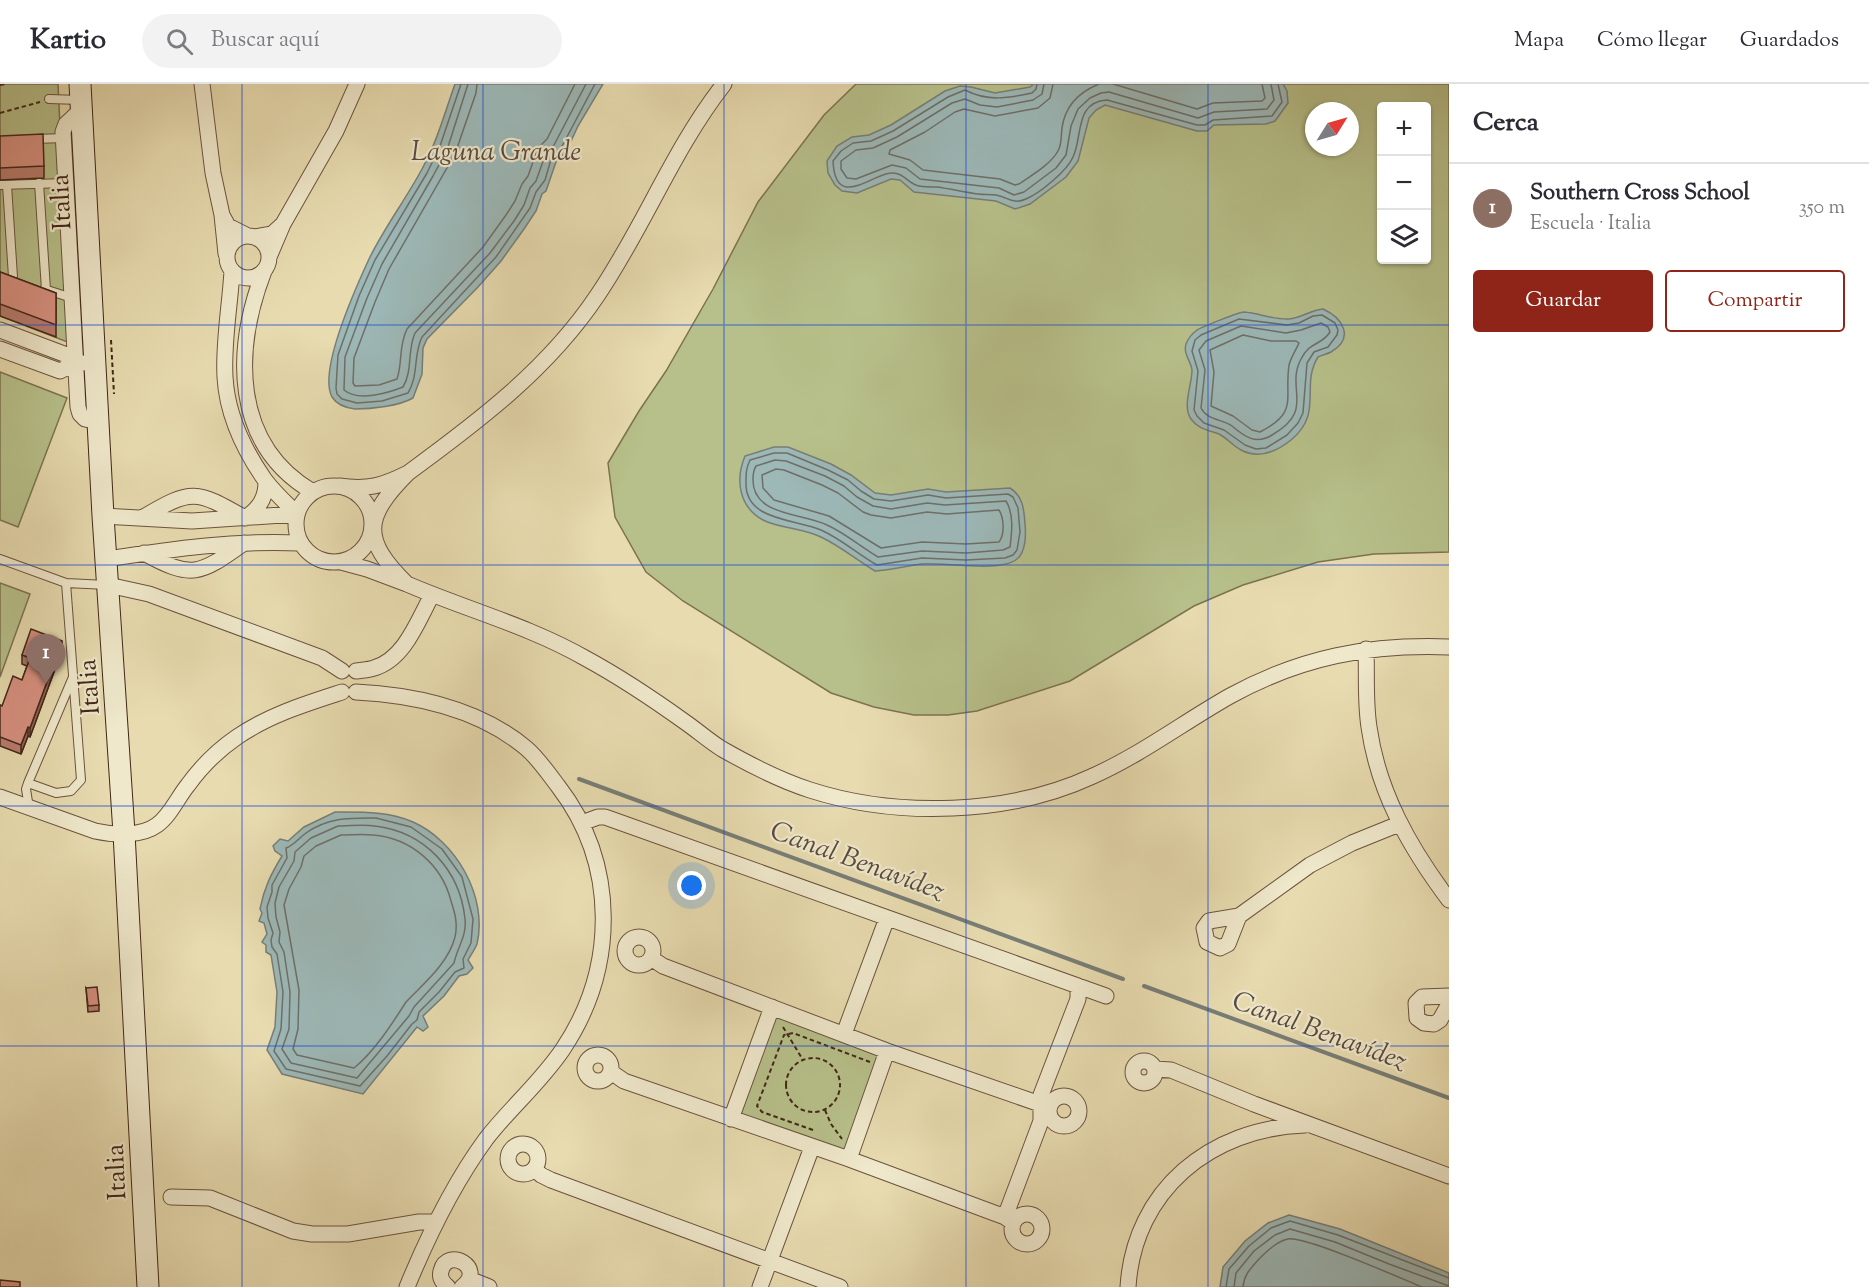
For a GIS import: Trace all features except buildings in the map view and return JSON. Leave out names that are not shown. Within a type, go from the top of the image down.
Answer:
[{"type":"street","points":[[202,84],[211,162],[222,215],[228,266],[237,275],[251,278],[266,264],[265,244],[228,226],[222,215]]},
{"type":"street","points":[[313,492],[294,481],[278,464],[256,428],[244,380],[244,346],[252,305],[283,224],[336,131],[357,84]]},
{"type":"street","points":[[408,473],[384,502],[372,527],[369,540],[363,550],[353,558],[329,563],[317,559],[300,543],[296,534],[297,514],[306,498],[313,492],[321,488],[339,486],[359,489],[377,487],[408,473],[464,433],[540,367],[575,327],[623,255],[692,128],[724,84]]},
{"type":"street","points":[[81,98],[63,132],[72,298],[85,363]]},
{"type":"street","name":"Italia","points":[[81,98],[85,363],[99,422],[148,1287]]},
{"type":"street","points":[[226,255],[231,244],[240,237],[272,234],[283,224]]},
{"type":"street","points":[[232,271],[225,377],[228,403],[248,452],[266,482],[297,514]]},
{"type":"street","points":[[0,330],[85,363]]},
{"type":"street","points":[[0,349],[60,371],[85,363]]},
{"type":"street","points":[[245,518],[253,514],[263,499],[266,482]]},
{"type":"street","points":[[339,486],[350,489],[367,505],[375,541],[382,556],[407,584]]},
{"type":"street","points":[[142,518],[175,499],[190,496],[209,499],[245,518]]},
{"type":"street","points":[[103,516],[192,521],[297,514]]},
{"type":"street","points":[[107,559],[194,546],[245,542],[300,543]]},
{"type":"street","points":[[144,553],[169,567],[197,570],[216,563],[245,542]]},
{"type":"street","points":[[341,562],[407,584],[540,636],[583,656],[633,686],[718,746],[791,783],[831,796],[926,809],[1000,803],[1036,795],[1088,778],[1142,752],[1232,695],[1271,676],[1317,660],[1366,649],[1449,647]]},
{"type":"street","points":[[108,585],[149,594],[322,658],[403,695]]},
{"type":"street","points":[[407,1287],[447,1201],[486,1140],[542,1077],[565,1047],[584,1013],[593,989],[603,935],[602,890],[596,862],[582,823],[569,800],[526,748],[467,713],[403,695],[349,692],[336,682],[352,672],[376,668],[387,661],[402,647],[432,594]]},
{"type":"street","points":[[1366,649],[1369,728],[1385,791],[1399,824],[1423,865],[1449,900]]},
{"type":"street","points":[[0,797],[95,831],[124,833],[147,831],[162,822],[201,768],[236,738],[273,716],[349,692],[362,682],[352,672]]},
{"type":"street","points":[[582,823],[605,817],[1106,996]]},
{"type":"street","points":[[1239,916],[1310,866],[1352,843],[1399,824]]},
{"type":"street","points":[[844,1034],[887,918]]},
{"type":"street","points":[[651,958],[663,966],[887,1051],[1045,1104]]},
{"type":"street","points":[[565,1047],[587,1061],[596,1055],[605,1056],[610,1063],[611,1072],[624,1081],[849,1159],[1009,1220],[1041,1121],[1045,1104],[1041,1095],[1078,999],[1078,986]]},
{"type":"street","points":[[1449,996],[1422,997],[1416,1003],[1415,1013],[1417,1018],[1424,1023],[1434,1024],[1440,1020],[1449,1004]]},
{"type":"street","points":[[730,1119],[772,1007]]},
{"type":"street","points":[[849,1159],[887,1051]]},
{"type":"street","points":[[1155,1069],[1171,1070],[1254,1104],[1449,1176]]},
{"type":"street","points":[[1247,1134],[1254,1124],[1256,1115],[1254,1104]]},
{"type":"street","points":[[1128,1287],[1136,1241],[1156,1202],[1183,1171],[1216,1147],[1247,1134],[1273,1128],[1311,1125]]},
{"type":"street","points":[[760,1287],[812,1147]]},
{"type":"street","points":[[535,1169],[551,1180],[840,1287]]},
{"type":"street","points":[[171,1197],[210,1198],[293,1231],[312,1234],[348,1234],[419,1222],[436,1222]]},
{"type":"street","points":[[448,1287],[444,1284],[441,1275],[443,1266],[451,1260],[464,1263],[470,1270],[466,1283],[489,1287]]},
{"type":"lane","points":[[49,99],[81,98]]},
{"type":"lane","points":[[21,140],[64,138]]},
{"type":"lane","points":[[39,183],[46,290]]},
{"type":"lane","points":[[13,277],[3,185],[67,183]]},
{"type":"lane","points":[[38,287],[72,298]]},
{"type":"lane","points":[[0,559],[66,583],[108,585]]},
{"type":"lane","points":[[28,783],[64,794],[77,787],[81,780],[66,583]]},
{"type":"lane","points":[[29,808],[26,798],[28,783],[73,677]]},
{"type":"path","points":[[0,85],[6,84]]},
{"type":"path","points":[[0,113],[49,99]]},
{"type":"path","points":[[772,1007],[803,1060]]},
{"type":"path","points":[[786,1033],[793,1033],[869,1061]]},
{"type":"path","points":[[786,1033],[782,1038],[757,1106],[762,1112],[815,1131]]},
{"type":"path","points":[[812,1058],[821,1059],[836,1070],[841,1088],[833,1105],[825,1110],[808,1112],[793,1104],[788,1096],[787,1079],[795,1064],[812,1058]]},
{"type":"path","points":[[825,1110],[831,1124],[843,1138],[836,1139]]},
{"type":"green space","points":[[0,84],[58,84],[70,343],[0,316]]},
{"type":"green space","points":[[856,84],[1449,84],[1449,552],[1374,554],[1318,562],[1243,585],[1194,606],[1070,681],[977,711],[948,715],[914,715],[874,707],[831,693],[683,601],[646,572],[615,517],[608,463],[666,371],[713,289],[758,202],[824,115]]},
{"type":"green space","points":[[0,372],[67,398],[18,527],[0,520]]},
{"type":"green space","points":[[0,583],[30,594],[0,677]]},
{"type":"green space","points":[[772,1007],[887,1051],[849,1159],[731,1119]]},
{"type":"water","name":"Laguna Grande","points":[[455,84],[603,84],[578,126],[565,154],[557,159],[546,191],[542,194],[536,211],[524,229],[501,261],[427,339],[423,348],[422,374],[413,398],[377,408],[346,407],[332,397],[329,385],[334,349],[341,328],[369,259],[427,159]]},
{"type":"water","points":[[1034,84],[1283,84],[1287,91],[1288,103],[1275,121],[1266,124],[1214,125],[1207,131],[1197,131],[1105,105],[1089,118],[1078,161],[1066,177],[1030,204],[1015,209],[996,201],[914,192],[900,180],[891,179],[857,193],[842,191],[835,185],[828,173],[827,161],[837,146],[852,137],[869,135],[891,125],[945,91],[960,86],[995,93],[1030,87]]},
{"type":"water","points":[[1323,309],[1341,323],[1344,329],[1343,341],[1331,352],[1318,357],[1311,378],[1307,420],[1291,440],[1267,453],[1247,453],[1219,434],[1197,425],[1191,419],[1187,408],[1192,370],[1185,348],[1195,331],[1244,312],[1289,319]]},
{"type":"water","points":[[774,447],[788,447],[831,464],[851,475],[875,493],[891,495],[928,489],[946,492],[1010,488],[1018,495],[1023,508],[1025,543],[1022,552],[1017,559],[998,565],[921,564],[875,571],[821,537],[769,523],[755,515],[749,508],[741,492],[740,483],[745,456]]},
{"type":"water","points":[[335,812],[375,813],[404,818],[429,831],[443,842],[465,872],[478,908],[477,944],[468,960],[473,968],[467,974],[459,976],[444,996],[423,1016],[428,1027],[423,1031],[417,1027],[363,1094],[282,1074],[267,1050],[275,1027],[277,992],[271,955],[266,952],[266,945],[262,942],[267,934],[264,923],[259,921],[266,888],[282,856],[275,851],[273,846],[280,839],[288,841],[304,827]]},
{"type":"water","points":[[1289,1215],[1340,1229],[1449,1273],[1449,1287],[1220,1287],[1223,1267],[1245,1241],[1268,1223]]},
{"type":"waterway","name":"Canal Benavídez","points":[[579,779],[1123,979]]},
{"type":"waterway","name":"Canal Benavídez","points":[[1144,986],[1449,1098]]},
{"type":"place","name":"Southern Cross School","points":[[46,684]]}]
